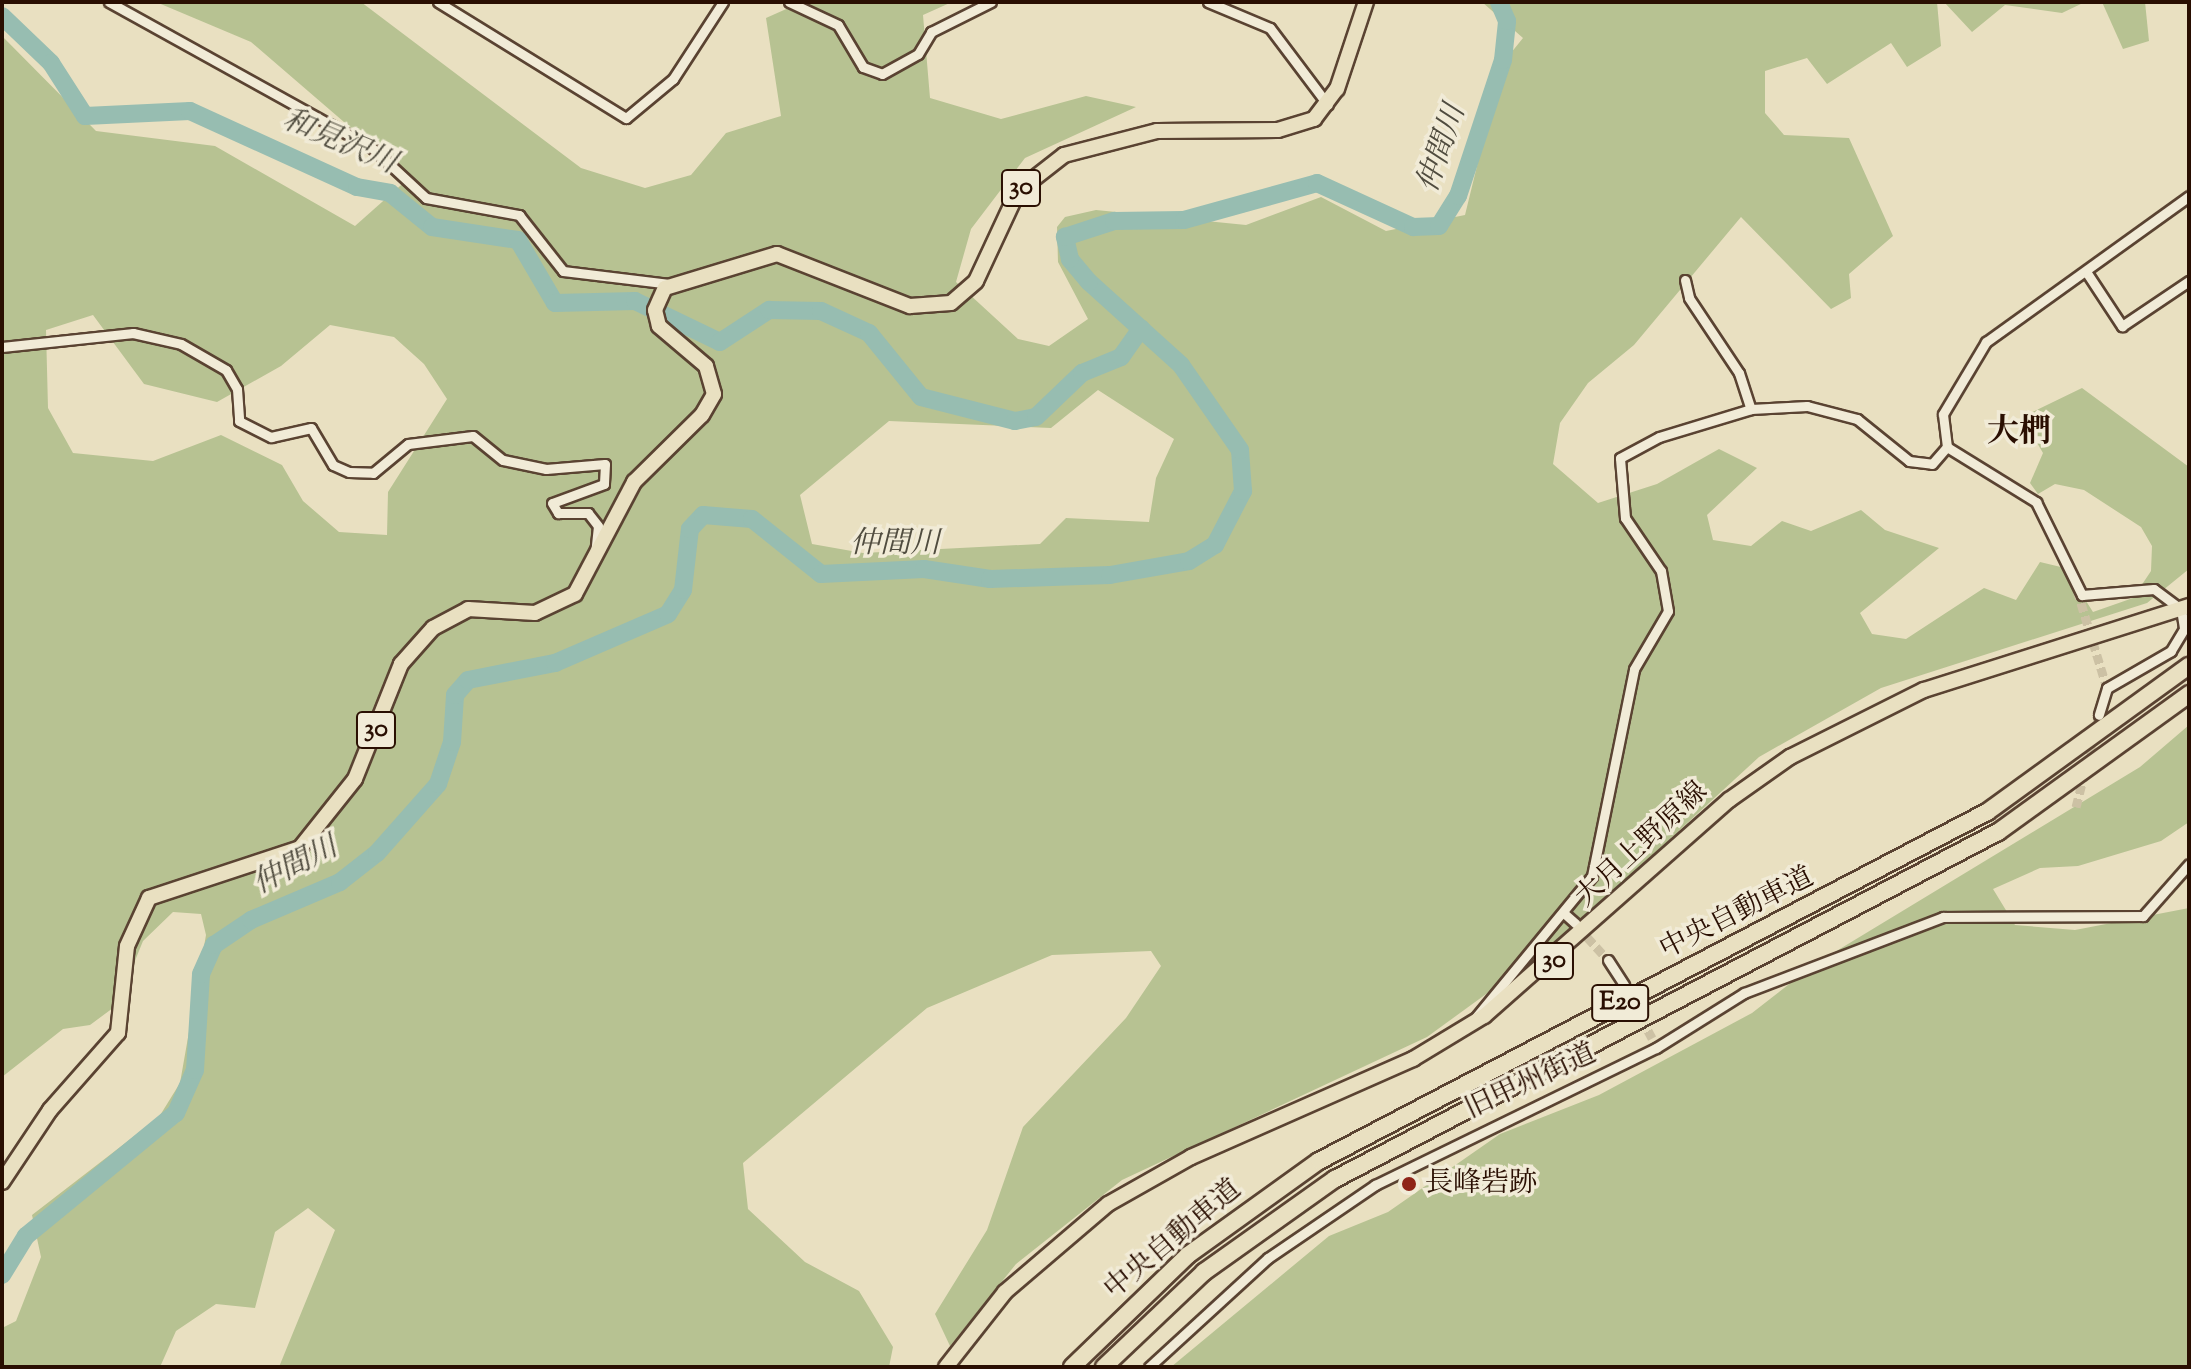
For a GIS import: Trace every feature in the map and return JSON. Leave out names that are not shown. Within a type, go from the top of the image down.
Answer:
[{"type":"highway","name":"中央自動車道","points":[[1072,1367],[1188,1255],[1319,1161],[1987,812],[2189,666]]},
{"type":"highway","name":"中央自動車道","points":[[1104,1367],[1204,1272],[1335,1179],[1998,832],[2189,694]]},
{"type":"main road","points":[[1328,105],[1366,2]]},
{"type":"main road","name":"30","points":[[2,1182],[50,1110],[118,1033],[127,946],[149,898],[300,848],[355,779],[396,675],[419,640],[468,609],[557,607],[575,594],[634,482],[702,415],[714,394],[706,366],[659,326],[656,304],[668,286],[777,254],[910,306],[943,306],[976,281],[1018,191],[1064,155],[1157,131],[1286,129],[1328,105]]},
{"type":"main road","name":"大月上野原線","points":[[946,1367],[1005,1292],[1108,1204],[1470,1026],[1580,939],[1729,800],[1825,736],[1924,690],[2185,608]]},
{"type":"street","points":[[109,2],[371,147],[426,198],[519,215],[541,252],[563,271],[668,286]]},
{"type":"street","points":[[438,2],[626,118],[673,79],[723,2]]},
{"type":"street","points":[[789,2],[838,25],[863,67],[882,74],[918,54],[931,32],[991,2]]},
{"type":"street","points":[[1208,2],[1270,28],[1328,105]]},
{"type":"street","points":[[1470,1026],[1486,996],[1566,915],[1598,857],[1634,669],[1668,611],[1661,571],[1625,518],[1620,458],[1659,437],[1751,409],[1807,406],[1842,413],[1918,464],[1939,461],[1947,447],[1943,414],[1986,342],[2087,273],[2189,196]]},
{"type":"street","points":[[2087,273],[2122,326],[2189,281]]},
{"type":"street","points":[[1685,280],[1689,298],[1739,373],[1751,409]]},
{"type":"street","points":[[2,347],[133,333],[181,344],[226,370],[237,389],[239,421],[271,437],[311,428],[333,465],[349,472],[373,473],[408,444],[473,436],[503,460],[546,469],[605,464],[604,484],[552,503],[558,513],[588,513],[598,526],[595,557]]},
{"type":"street","points":[[1947,447],[2036,502],[2082,595],[2154,589],[2185,608],[2184,629],[2171,651],[2107,688],[2099,715]]},
{"type":"street","name":"旧甲州街道","points":[[1149,1367],[1268,1258],[1375,1185],[1656,1048],[1744,993],[1943,917],[2143,916],[2189,864]]},
{"type":"street","points":[[1566,915],[1576,924]]},
{"type":"street","points":[[1608,960],[1624,985]]},
{"type":"street","points":[[1652,1038],[1656,1048]]},
{"type":"green space","points":[[156,2],[361,2],[581,168],[645,188],[691,175],[726,133],[781,116],[766,18],[802,2],[952,2],[923,15],[930,98],[1001,119],[1086,96],[1136,107],[1025,158],[971,229],[956,282],[1018,339],[1049,346],[1088,319],[1058,262],[1057,227],[1065,217],[1096,210],[1246,225],[1321,197],[1386,231],[1465,215],[1502,64],[1523,38],[1482,2],[1937,2],[1941,46],[1907,67],[1891,43],[1827,84],[1807,58],[1765,71],[1765,113],[1784,135],[1849,138],[1893,236],[1849,274],[1851,298],[1831,309],[1741,217],[1634,345],[1588,383],[1560,423],[1553,464],[1598,503],[1657,484],[1719,449],[1757,468],[1707,515],[1713,540],[1751,546],[1782,521],[1811,531],[1861,510],[1885,530],[1939,548],[1860,613],[1872,634],[1906,639],[1984,588],[2016,600],[2040,562],[2065,568],[2093,612],[2133,598],[2151,571],[2152,546],[2141,527],[2084,490],[2055,484],[2038,494],[2030,483],[2043,453],[2022,417],[2082,388],[2189,467],[2189,569],[2147,603],[1881,688],[1759,757],[1559,941],[1427,1037],[1122,1180],[1016,1264],[950,1346],[935,1314],[987,1230],[1023,1127],[1126,1018],[1161,966],[1151,951],[1052,955],[927,1008],[743,1163],[748,1209],[805,1262],[859,1291],[893,1347],[889,1367],[279,1367],[335,1230],[308,1208],[275,1232],[255,1308],[216,1304],[176,1331],[160,1367],[2,1367],[2,1328],[16,1321],[41,1257],[32,1215],[159,1117],[180,1083],[206,935],[201,914],[173,912],[143,941],[117,1005],[90,1025],[63,1029],[2,1077],[2,36],[96,131],[215,146],[355,226],[409,178],[251,42]],"holes":[[[93,315],[144,384],[217,402],[281,366],[330,325],[394,337],[424,364],[447,399],[388,492],[387,535],[339,532],[303,501],[282,465],[221,435],[153,461],[73,453],[48,408],[46,330]],[[1098,390],[1174,439],[1156,478],[1149,522],[1066,518],[1040,544],[863,553],[812,544],[800,495],[889,421],[1051,428]]]},
{"type":"green space","points":[[1944,2],[2085,2],[2062,13],[2005,5],[1972,32]]},
{"type":"green space","points":[[2102,2],[2145,2],[2149,41],[2123,49]]},
{"type":"green space","points":[[2189,725],[2189,822],[2161,841],[2078,866],[2040,868],[1993,889],[2015,925],[2075,930],[2189,908],[2189,1367],[1171,1367],[1329,1236],[1388,1212],[1500,1134],[1599,1095],[1752,1013],[1815,964],[2140,767]]},
{"type":"waterway","name":"仲間川","points":[[2,1275],[26,1236],[176,1113],[195,1070],[201,974],[214,945],[251,920],[340,882],[377,853],[438,784],[452,742],[455,695],[468,680],[555,663],[668,614],[683,590],[690,529],[703,515],[752,519],[821,574],[924,569],[990,579],[1110,575],[1189,561],[1215,545],[1243,491],[1240,450],[1181,365],[1089,282],[1070,259],[1065,237],[1114,221],[1184,220],[1317,183],[1413,227],[1439,226],[1458,196],[1503,60],[1507,21],[1499,2]]},
{"type":"waterway","name":"和見沢川","points":[[2,16],[51,63],[85,116],[190,111],[357,187],[390,193],[432,227],[518,240],[555,303],[635,301],[720,342],[769,310],[821,311],[869,333],[921,397],[1015,421],[1036,417],[1082,373],[1121,357],[1141,328]]},
{"type":"tunnel","points":[[2077,590],[2107,688]]},
{"type":"tunnel","points":[[2076,807],[2099,715]]},
{"type":"tunnel","points":[[1578,927],[1608,960]]},
{"type":"tunnel","points":[[1629,995],[1652,1038]]},
{"type":"place","name":"長峰砦跡","points":[[1409,1184]]},
{"type":"district","name":"大椚","points":[[2019,433]]}]
